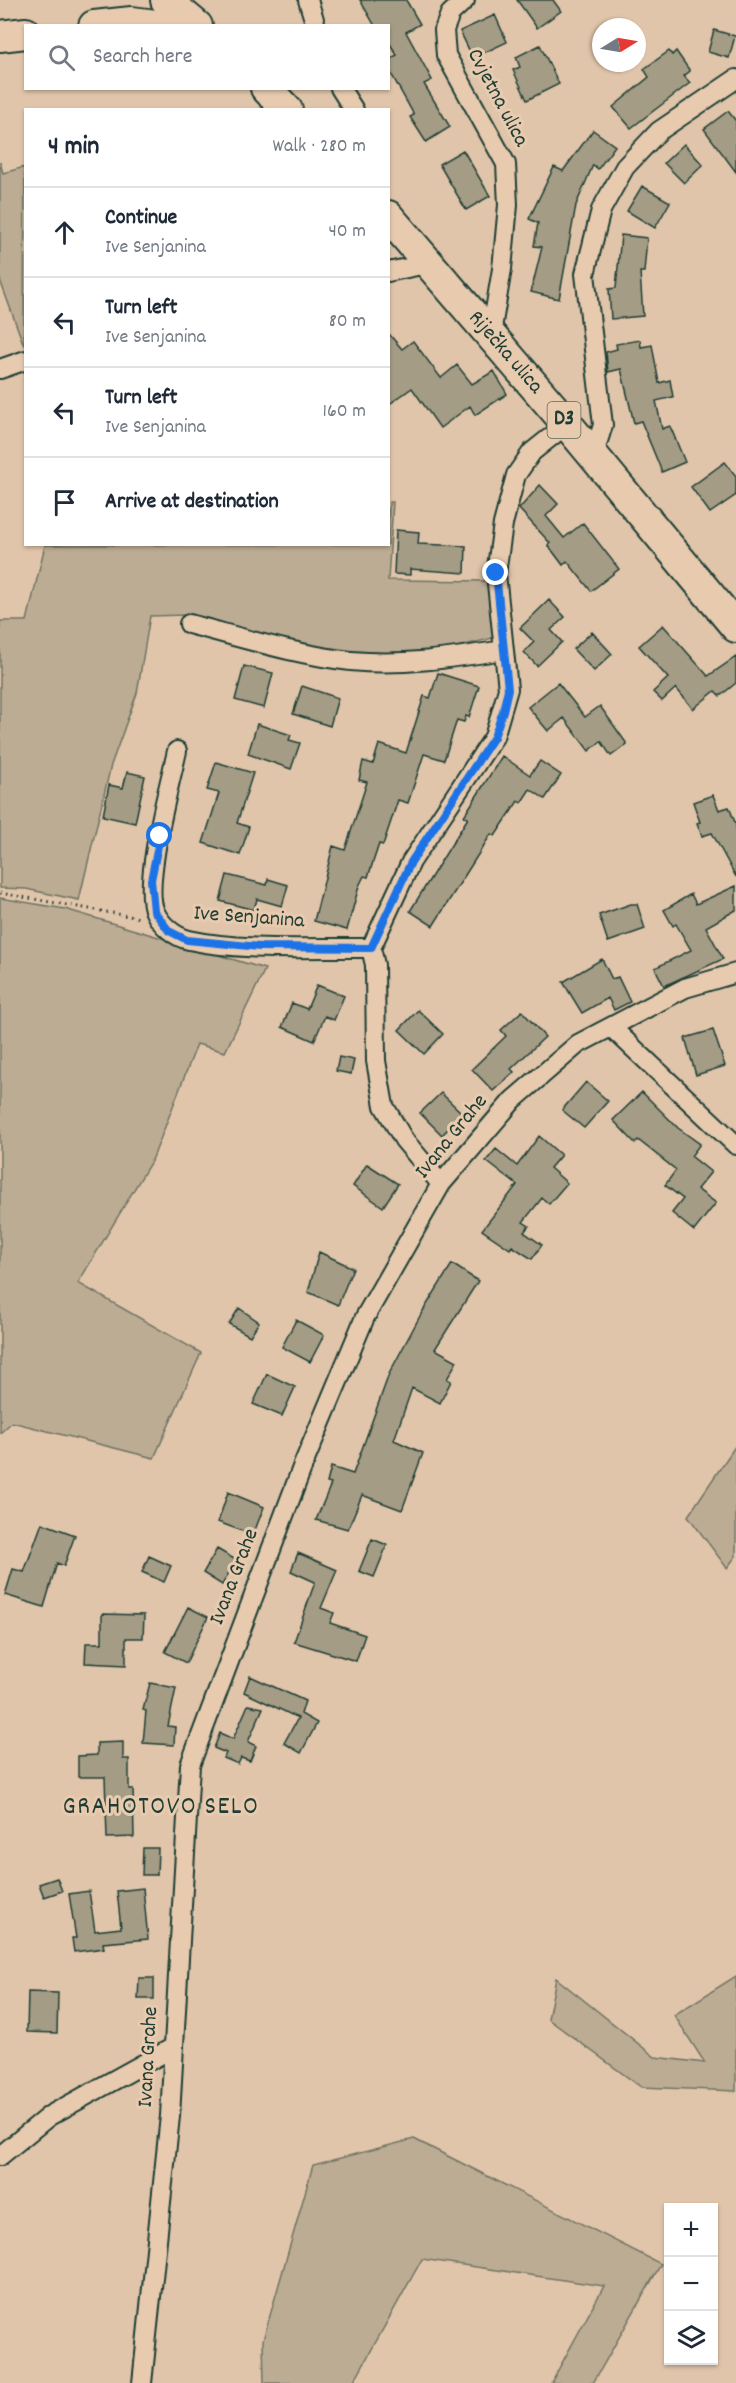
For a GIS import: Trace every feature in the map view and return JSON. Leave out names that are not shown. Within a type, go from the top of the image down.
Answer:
[{"type":"main road","points":[[166,0],[195,24]]},
{"type":"main road","points":[[113,24],[132,22],[148,24]]},
{"type":"main road","points":[[0,36],[24,33]]},
{"type":"main road","points":[[268,90],[285,108]]},
{"type":"main road","name":"Riječka ulica","points":[[390,218],[431,263],[736,627]]},
{"type":"street","points":[[308,0],[315,24]]},
{"type":"street","name":"Cvjetna ulica","points":[[465,0],[450,14],[444,30],[446,55],[506,164],[508,206],[502,269],[490,334]]},
{"type":"street","points":[[593,457],[603,425],[585,274],[601,210],[625,167],[659,131],[736,79]]},
{"type":"street","points":[[341,90],[353,108]]},
{"type":"street","points":[[390,272],[431,263]]},
{"type":"street","points":[[0,369],[24,361]]},
{"type":"street","points":[[441,1184],[404,1140],[384,1106],[376,1061],[375,965],[371,948],[411,862],[494,737],[508,689],[496,573],[503,525],[516,475],[532,452],[567,424]]},
{"type":"street","points":[[189,624],[289,650],[352,661],[432,662],[503,650]]},
{"type":"street","name":"Ive Senjanina","points":[[177,751],[151,880],[154,911],[169,931],[187,940],[260,947],[371,948]]},
{"type":"street","name":"Ivana Grahe","points":[[142,2383],[170,2116],[190,1765],[303,1465],[365,1317],[441,1184],[513,1100],[578,1044],[686,988],[736,973]]},
{"type":"street","points":[[611,1027],[736,1145]]},
{"type":"street","points":[[0,2156],[49,2116],[174,2047]]},
{"type":"path","points":[[0,893],[161,921]]},
{"type":"shaded area","points":[[0,162],[3,173],[24,167],[24,346],[0,280]]},
{"type":"shaded area","points":[[390,502],[393,502],[388,580],[489,581],[493,638],[428,654],[321,651],[185,615],[150,616],[137,693],[111,765],[79,900],[26,889],[0,888],[0,621],[27,621],[45,546],[390,546]]},
{"type":"shaded area","points":[[0,898],[65,909],[265,969],[225,1052],[197,1044],[153,1158],[78,1283],[201,1353],[154,1458],[12,1422],[0,1433]]},
{"type":"shaded area","points":[[736,1445],[736,1556],[727,1568],[688,1516]]},
{"type":"shaded area","points":[[736,1976],[736,2091],[641,2087],[548,2019],[556,1978],[655,2057],[705,2063],[674,2015]]},
{"type":"shaded area","points":[[414,2139],[661,2264],[593,2383],[551,2383],[604,2286],[422,2259],[353,2383],[264,2383],[263,2340],[313,2165]]},
{"type":"building","points":[[360,0],[406,0],[420,24],[406,32],[432,80],[424,84],[450,127],[426,142],[410,117],[414,115],[390,72],[390,59],[397,55],[390,44],[390,24],[374,24]]},
{"type":"building","points":[[517,0],[553,0],[561,11],[537,28]]},
{"type":"building","points":[[495,15],[507,42],[473,58],[460,31]]},
{"type":"building","points":[[714,30],[735,36],[729,58],[708,52]]},
{"type":"building","points":[[540,45],[559,84],[527,100],[513,70],[520,67],[516,57]]},
{"type":"building","points":[[669,51],[672,55],[676,51],[690,71],[684,76],[690,83],[631,128],[613,107],[649,77],[646,68]]},
{"type":"building","points":[[728,111],[736,121],[736,172],[704,129]]},
{"type":"building","points":[[593,130],[615,146],[598,169],[593,165],[576,205],[559,299],[531,292],[542,247],[534,246],[538,223],[529,219],[554,167],[563,171]]},
{"type":"building","points":[[684,144],[703,165],[684,183],[664,163]]},
{"type":"building","points":[[463,150],[490,196],[466,210],[439,164]]},
{"type":"building","points":[[642,186],[670,202],[655,228],[627,211]]},
{"type":"building","points":[[621,235],[647,238],[644,272],[640,272],[643,316],[611,319],[609,289],[616,288]]},
{"type":"building","points":[[390,335],[402,349],[413,341],[441,378],[457,365],[472,384],[494,371],[507,394],[475,415],[470,406],[440,428],[412,388],[390,404]]},
{"type":"building","points":[[640,340],[641,347],[652,345],[659,383],[670,380],[673,397],[656,401],[662,429],[670,426],[685,462],[662,472],[641,421],[634,423],[621,369],[608,372],[606,352],[617,349],[616,344]]},
{"type":"building","points":[[725,462],[736,476],[736,495],[710,513],[691,487]]},
{"type":"building","points":[[540,485],[558,504],[546,516],[564,538],[583,523],[619,569],[591,591],[567,561],[563,565],[548,545],[550,543],[519,509]]},
{"type":"building","points":[[396,530],[419,532],[418,544],[466,546],[465,573],[410,569],[410,575],[394,574]]},
{"type":"building","points":[[549,600],[565,617],[551,630],[562,642],[537,666],[524,652],[534,642],[520,628]]},
{"type":"building","points":[[663,625],[708,676],[736,657],[736,683],[720,696],[715,691],[693,709],[676,688],[662,701],[653,692],[668,678],[639,646]]},
{"type":"building","points":[[592,632],[612,654],[594,671],[573,649]]},
{"type":"building","points":[[244,666],[273,673],[264,708],[235,700]]},
{"type":"building","points":[[438,673],[479,686],[469,717],[466,716],[464,722],[457,720],[444,760],[424,754],[408,803],[398,800],[383,845],[379,844],[368,877],[364,876],[359,886],[347,930],[314,921],[333,846],[345,850],[367,782],[359,780],[363,761],[373,764],[379,744],[406,753],[424,696],[430,698]]},
{"type":"building","points":[[558,683],[585,717],[600,706],[627,744],[611,756],[601,741],[589,751],[564,718],[548,731],[528,707]]},
{"type":"building","points":[[302,686],[338,698],[330,726],[293,714]]},
{"type":"building","points":[[257,724],[291,735],[289,740],[300,743],[291,769],[248,754]]},
{"type":"building","points":[[502,756],[530,775],[540,761],[561,775],[545,799],[530,789],[521,803],[518,801],[495,836],[491,834],[433,926],[410,911],[468,818],[464,816]]},
{"type":"building","points":[[216,762],[253,773],[237,823],[249,827],[240,855],[203,843],[219,793],[207,790]]},
{"type":"building","points":[[127,772],[145,776],[135,823],[103,816],[109,785],[123,788]]},
{"type":"building","points":[[713,795],[719,810],[729,807],[736,825],[736,877],[712,833],[702,836],[697,823],[700,822],[693,802]]},
{"type":"building","points":[[227,875],[267,885],[268,879],[288,885],[282,906],[257,899],[254,910],[220,901]]},
{"type":"building","points":[[736,886],[736,910],[706,927],[723,959],[664,986],[655,968],[691,950],[676,924],[673,926],[664,910],[691,894],[696,904]]},
{"type":"building","points":[[637,904],[645,929],[608,942],[599,915]]},
{"type":"building","points":[[602,959],[612,979],[618,977],[630,1002],[614,1010],[608,998],[582,1013],[563,982]]},
{"type":"building","points":[[317,985],[344,996],[334,1020],[325,1016],[314,1041],[282,1027],[292,1003],[307,1009]]},
{"type":"building","points":[[418,1010],[443,1034],[424,1054],[399,1030]]},
{"type":"building","points":[[522,1011],[545,1037],[511,1069],[514,1072],[493,1091],[472,1069],[506,1036],[501,1030]]},
{"type":"building","points":[[713,1030],[725,1066],[696,1075],[685,1038]]},
{"type":"building","points":[[339,1057],[354,1060],[351,1074],[336,1071]]},
{"type":"building","points":[[586,1082],[608,1101],[584,1128],[562,1110]]},
{"type":"building","points":[[642,1092],[678,1128],[700,1144],[691,1156],[711,1172],[697,1189],[716,1203],[694,1231],[672,1213],[683,1199],[665,1185],[676,1170],[638,1140],[635,1143],[613,1120]]},
{"type":"building","points":[[441,1093],[463,1114],[442,1135],[420,1113]]},
{"type":"building","points":[[539,1136],[561,1155],[550,1168],[567,1183],[549,1204],[542,1198],[523,1222],[529,1226],[524,1232],[542,1245],[532,1259],[512,1246],[510,1249],[482,1230],[517,1185],[486,1161],[496,1149],[517,1166]]},
{"type":"building","points":[[367,1164],[398,1184],[383,1207],[353,1186]]},
{"type":"building","points":[[319,1252],[353,1268],[338,1305],[308,1292]]},
{"type":"building","points":[[452,1264],[478,1281],[435,1349],[457,1361],[447,1379],[451,1381],[440,1403],[412,1388],[394,1440],[423,1453],[402,1510],[362,1495],[348,1529],[316,1520],[331,1484],[327,1483],[331,1467],[353,1474],[389,1374],[421,1314]]},
{"type":"building","points":[[239,1308],[259,1322],[250,1336],[229,1324]]},
{"type":"building","points":[[296,1320],[324,1335],[310,1362],[282,1347]]},
{"type":"building","points":[[267,1374],[295,1387],[282,1416],[253,1404]]},
{"type":"building","points":[[228,1492],[264,1507],[253,1535],[218,1522]]},
{"type":"building","points":[[42,1523],[75,1535],[64,1566],[57,1563],[44,1607],[5,1595],[13,1569],[24,1572]]},
{"type":"building","points":[[372,1539],[387,1545],[374,1577],[359,1571]]},
{"type":"building","points":[[217,1549],[236,1560],[222,1585],[203,1573]]},
{"type":"building","points":[[298,1553],[337,1570],[321,1608],[334,1613],[330,1623],[365,1635],[356,1661],[294,1642],[315,1582],[291,1571]]},
{"type":"building","points":[[149,1556],[171,1566],[164,1582],[142,1572]]},
{"type":"building","points":[[188,1607],[208,1617],[186,1663],[165,1652]]},
{"type":"building","points":[[102,1614],[144,1615],[143,1638],[126,1638],[126,1665],[85,1663],[86,1643],[102,1643]]},
{"type":"building","points":[[250,1676],[305,1701],[301,1714],[317,1723],[301,1753],[284,1743],[298,1718],[244,1692]]},
{"type":"building","points":[[150,1683],[176,1688],[168,1726],[175,1727],[174,1745],[143,1743],[146,1711],[143,1710]]},
{"type":"building","points":[[248,1705],[263,1708],[248,1742],[256,1746],[250,1761],[241,1758],[238,1764],[224,1758],[226,1753],[214,1748],[220,1733],[233,1739]]},
{"type":"building","points":[[123,1742],[123,1759],[129,1759],[129,1789],[133,1789],[134,1837],[107,1838],[105,1777],[78,1777],[78,1756],[97,1755],[97,1743]]},
{"type":"building","points":[[143,1848],[158,1848],[157,1875],[142,1875]]},
{"type":"building","points":[[57,1878],[62,1891],[44,1897],[39,1884]]},
{"type":"building","points":[[143,1888],[148,1939],[103,1943],[104,1948],[74,1952],[72,1938],[76,1938],[69,1894],[89,1891],[95,1931],[121,1928],[117,1891]]},
{"type":"building","points":[[139,1978],[154,1978],[154,1999],[138,1999]]},
{"type":"building","points":[[28,1992],[58,1993],[57,2033],[27,2032]]},
{"type":"district","name":"GRAHOTOVO SELO","points":[[161,1807]]},
{"type":"route","points":[[160,836],[151,880],[154,911],[169,931],[187,940],[260,947],[371,948],[411,862],[469,771],[494,737],[503,711],[508,689],[496,573]]}]
